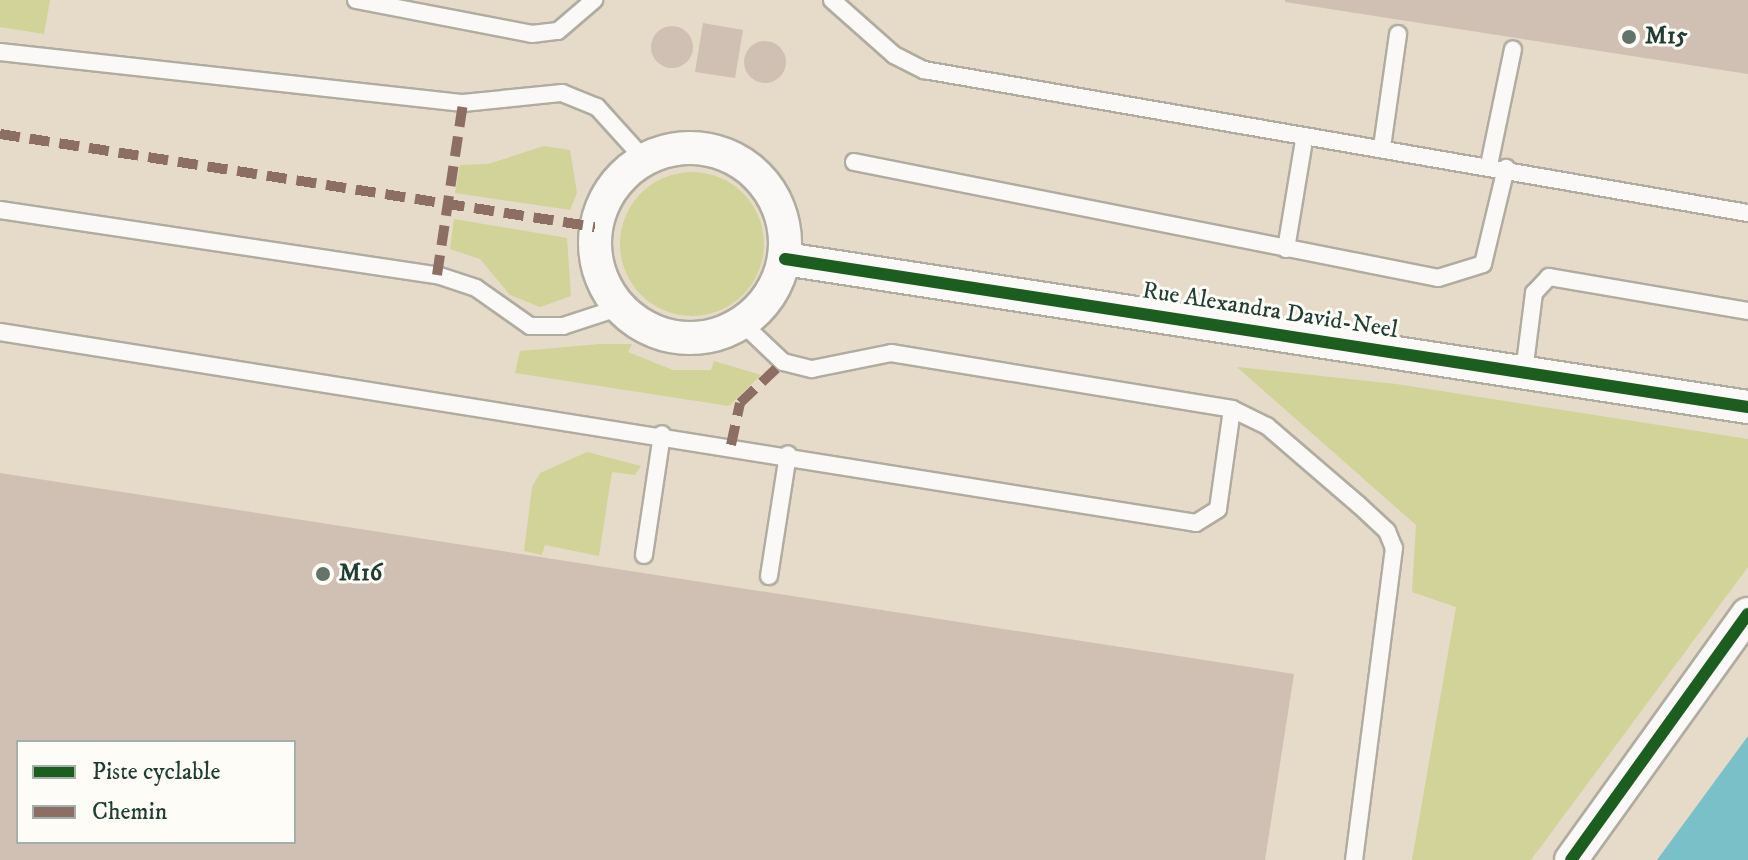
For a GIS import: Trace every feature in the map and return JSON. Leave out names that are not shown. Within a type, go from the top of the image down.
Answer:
[{"type":"street","points":[[685,147],[728,154],[759,174],[783,217],[785,259],[769,299],[743,324],[695,339],[653,332],[618,308],[597,270],[595,227],[612,187],[644,159],[685,147]]},
{"type":"street","name":"Rue Alexandra David-Neel","points":[[785,259],[1748,407]]},
{"type":"street","points":[[1571,860],[1748,614]]},
{"type":"lane","points":[[356,0],[532,34],[558,31],[594,0]]},
{"type":"lane","points":[[832,0],[894,55],[924,70],[1304,140],[1382,147],[1498,166],[1748,213]]},
{"type":"lane","points":[[1382,147],[1398,34]]},
{"type":"lane","points":[[854,162],[1438,278],[1483,264],[1513,49]]},
{"type":"lane","points":[[0,52],[463,103],[562,93],[597,107],[644,159]]},
{"type":"lane","points":[[1286,249],[1304,140]]},
{"type":"lane","points":[[0,210],[437,275],[476,288],[530,326],[563,326],[618,308]]},
{"type":"lane","points":[[1524,372],[1534,293],[1549,277],[1748,311]]},
{"type":"lane","points":[[743,324],[783,362],[812,369],[891,353],[1232,409],[1278,435],[1387,531],[1394,548],[1354,860]]},
{"type":"lane","points":[[0,332],[788,454],[1196,523],[1218,509],[1232,409]]},
{"type":"lane","points":[[644,555],[662,434]]},
{"type":"lane","points":[[769,576],[788,454]]},
{"type":"green space","points":[[0,0],[50,0],[44,34],[0,27]]},
{"type":"green space","points":[[544,146],[570,150],[577,193],[570,210],[455,193],[460,165],[488,164]]},
{"type":"green space","points":[[692,172],[720,178],[743,193],[758,216],[764,244],[758,272],[743,295],[720,310],[692,316],[664,310],[641,295],[626,272],[620,244],[626,216],[641,193],[664,178]]},
{"type":"green space","points":[[454,219],[567,238],[571,296],[540,307],[510,295],[480,259],[450,249]]},
{"type":"green space","points":[[632,344],[628,352],[673,370],[711,370],[714,361],[761,375],[729,406],[515,373],[520,351]]},
{"type":"green space","points":[[1237,367],[1396,384],[1748,439],[1748,567],[1531,860],[1412,860],[1456,607],[1412,592],[1416,525]]},
{"type":"green space","points":[[587,452],[641,466],[635,475],[612,472],[599,556],[545,545],[542,555],[524,551],[532,487],[540,473]]},
{"type":"water","points":[[1748,736],[1748,860],[1657,860]]},
{"type":"building","name":"M15","points":[[1748,0],[1748,74],[1285,2]]},
{"type":"building","points":[[703,23],[743,30],[735,78],[695,72]]},
{"type":"building","points":[[672,26],[687,32],[693,47],[687,62],[672,68],[657,62],[651,47],[657,32]]},
{"type":"building","points":[[765,41],[780,47],[786,62],[780,77],[765,83],[750,77],[744,62],[750,47]]},
{"type":"building","name":"M16","points":[[0,473],[1294,674],[1265,860],[0,860]]},
{"type":"marked path","points":[[437,275],[463,103]]},
{"type":"marked path","points":[[0,134],[595,227]]},
{"type":"marked path","points":[[731,445],[740,403],[783,362]]},
{"type":"cycle path","points":[[785,259],[1748,407]]},
{"type":"cycle path","points":[[1571,860],[1748,614]]},
{"type":"place","name":"M15","points":[[1629,37]]},
{"type":"place","name":"M16","points":[[323,574]]}]
